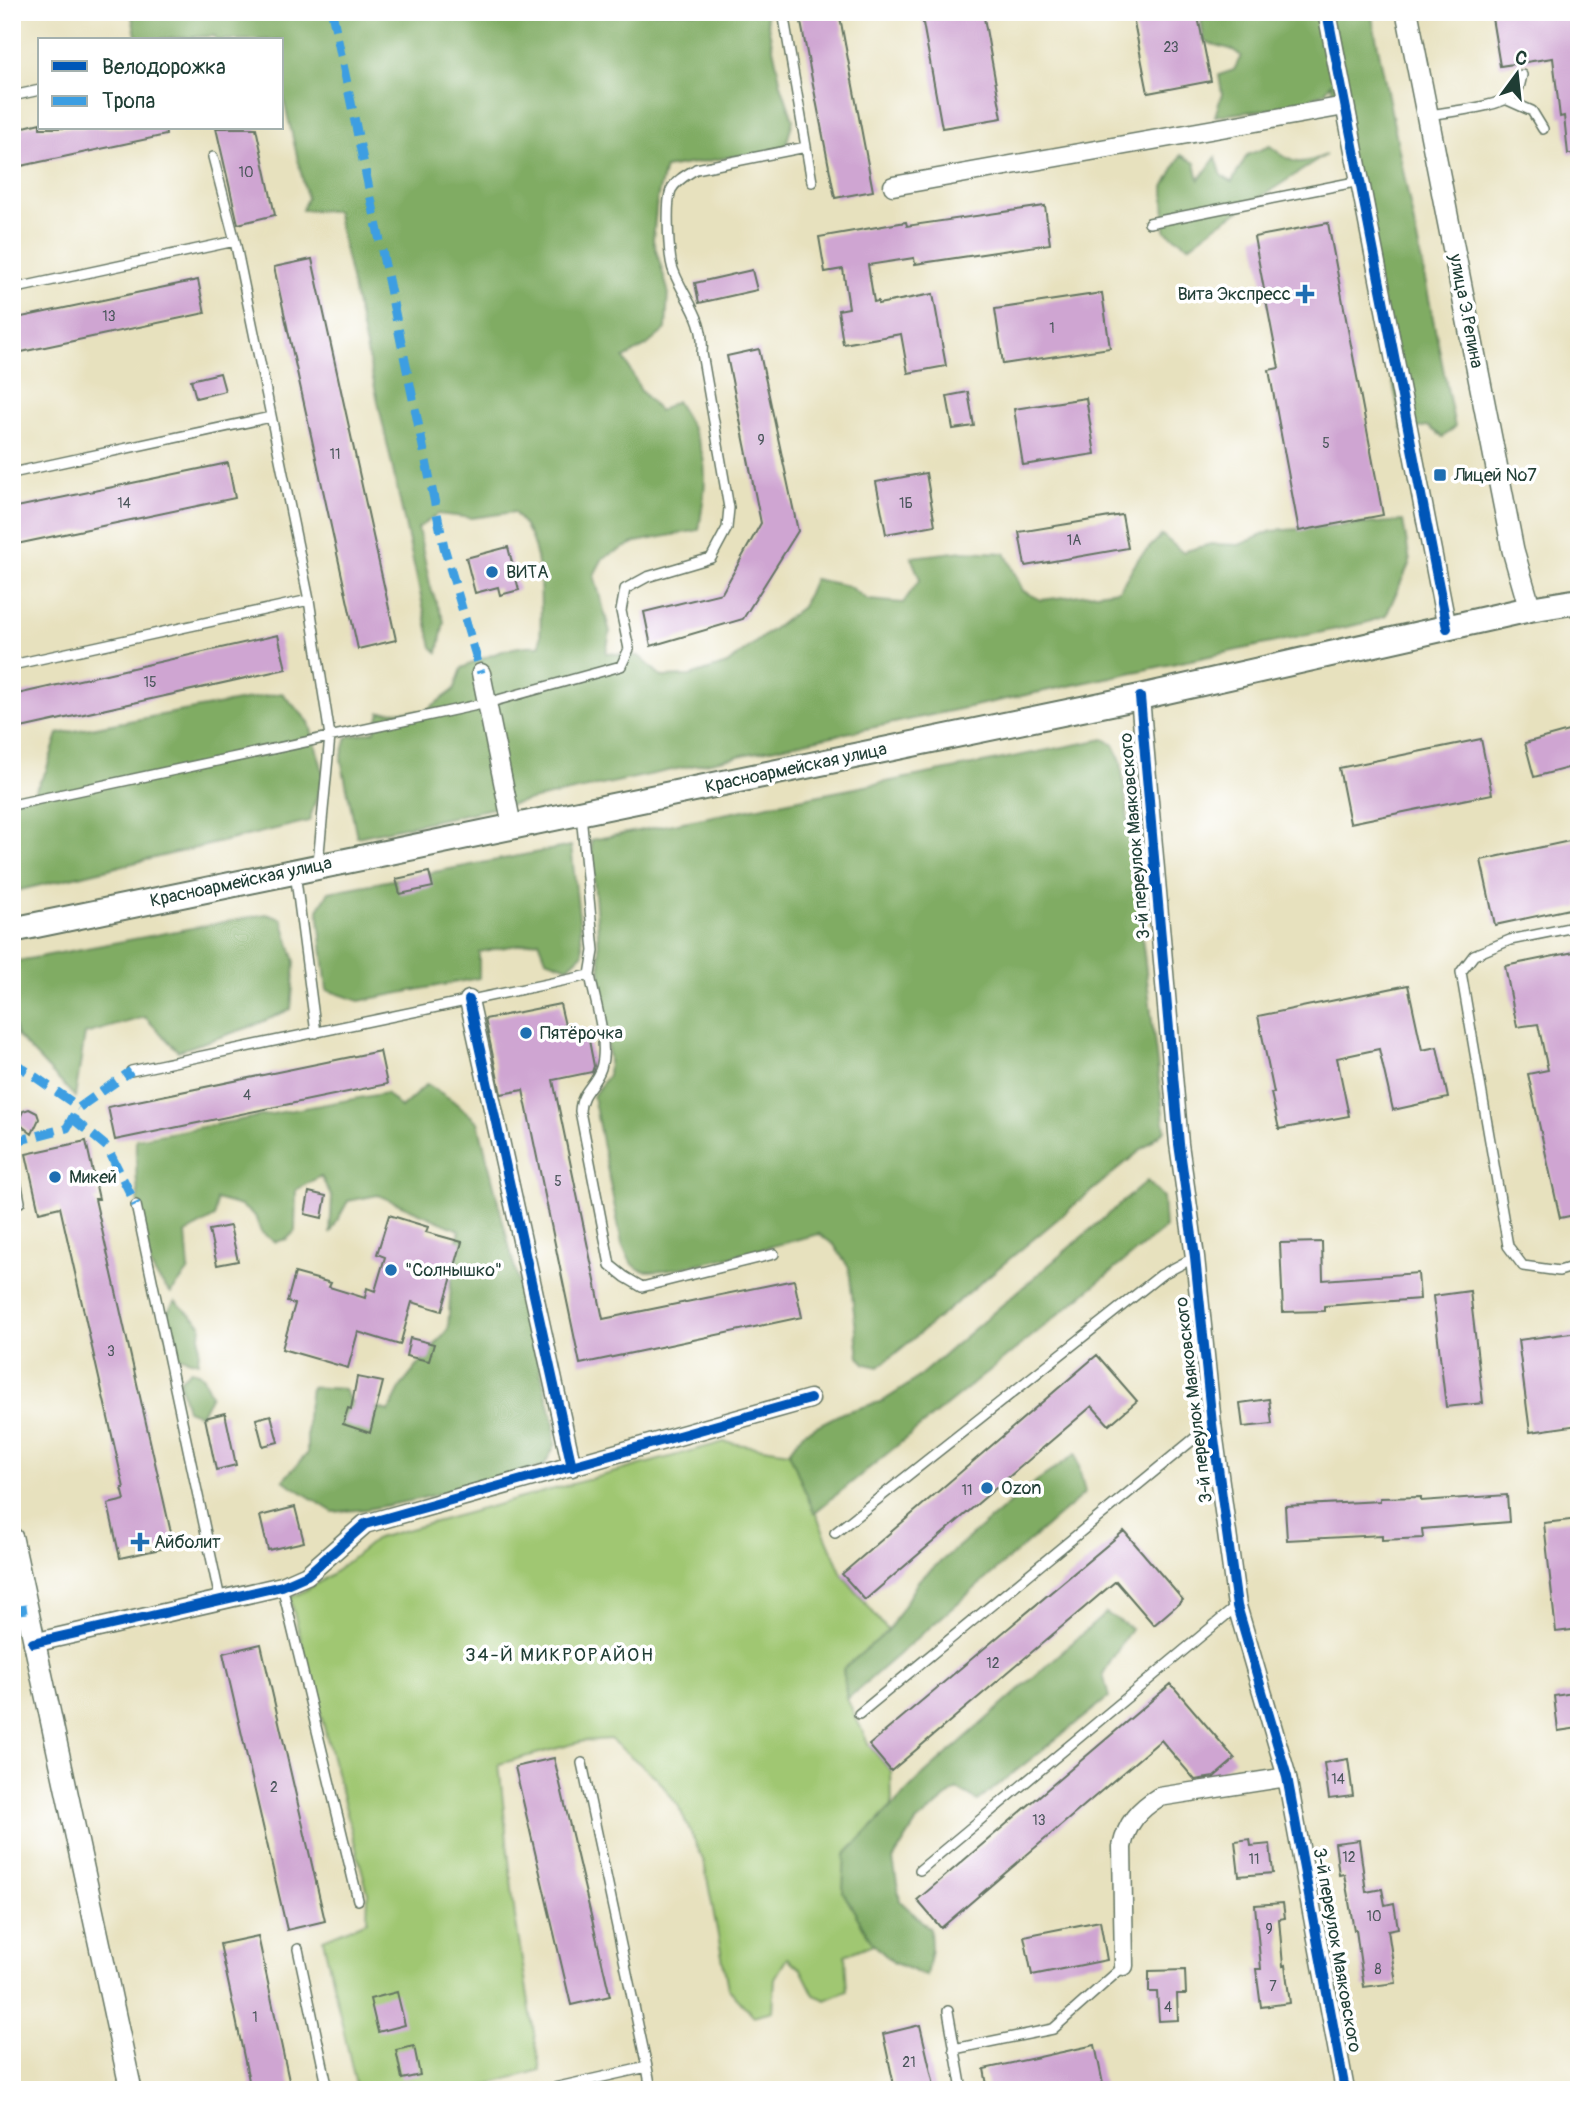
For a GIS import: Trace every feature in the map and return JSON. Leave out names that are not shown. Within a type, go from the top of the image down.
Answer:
[{"type":"main road","name":"Красноармейская улица","points":[[12,930],[1140,697],[1530,609],[1579,601]]},
{"type":"street","points":[[1327,12],[1447,628]]},
{"type":"street","name":"улица Э.Репина","points":[[1407,12],[1513,550],[1530,609]]},
{"type":"street","points":[[893,186],[1345,106]]},
{"type":"street","points":[[481,673],[512,826]]},
{"type":"street","name":"3-й переулок Маяковского","points":[[1140,697],[1180,1144],[1212,1424],[1237,1606],[1287,1777],[1345,2090]]},
{"type":"street","points":[[469,1000],[572,1467]]},
{"type":"street","points":[[33,1643],[282,1586],[307,1576],[365,1524],[810,1399]]},
{"type":"street","points":[[12,1538],[131,2090]]},
{"type":"street","points":[[1124,1966],[1122,1847],[1125,1832],[1133,1818],[1144,1806],[1159,1797],[1287,1777]]},
{"type":"lane","points":[[783,12],[811,182]]},
{"type":"lane","points":[[1428,115],[1512,97],[1520,88],[1522,75]]},
{"type":"lane","points":[[12,96],[38,90]]},
{"type":"lane","points":[[1505,99],[1532,111],[1543,129]]},
{"type":"lane","points":[[12,805],[487,703],[621,666],[629,649],[621,611],[625,589],[647,577],[711,558],[727,528],[729,508],[702,353],[703,335],[673,270],[668,210],[672,189],[683,177],[696,169],[806,147]]},
{"type":"lane","points":[[213,157],[235,241],[309,600],[330,736],[306,868],[316,1032]]},
{"type":"lane","points":[[1149,223],[1360,181]]},
{"type":"lane","points":[[12,289],[235,241]]},
{"type":"lane","points":[[12,473],[271,417]]},
{"type":"lane","points":[[12,664],[309,600]]},
{"type":"lane","points":[[581,812],[594,951],[590,975],[605,1052],[596,1081],[581,1099],[580,1111],[610,1265],[642,1287],[774,1254]]},
{"type":"lane","points":[[1579,926],[1510,940],[1474,956],[1461,972],[1508,1246],[1522,1266],[1559,1271],[1579,1265]]},
{"type":"lane","points":[[131,1071],[590,975]]},
{"type":"lane","points":[[12,1159],[20,1202],[12,1203]]},
{"type":"lane","points":[[136,1205],[220,1599]]},
{"type":"lane","points":[[835,1533],[1161,1275],[1195,1257]]},
{"type":"lane","points":[[859,1714],[1212,1424]]},
{"type":"lane","points":[[282,1586],[358,1900]]},
{"type":"lane","points":[[920,1870],[1237,1606]]},
{"type":"lane","points":[[582,1763],[651,2090]]},
{"type":"lane","points":[[298,1949],[328,2090]]},
{"type":"lane","points":[[954,2049],[1053,2029],[1124,1966]]},
{"type":"lane","points":[[948,2011],[962,2090]]},
{"type":"lane","points":[[545,2090],[647,2067]]},
{"type":"green space","points":[[131,12],[765,12],[781,84],[793,120],[784,153],[737,156],[665,168],[657,199],[653,240],[668,290],[666,329],[646,346],[624,358],[641,391],[659,411],[676,401],[695,435],[703,457],[704,494],[699,530],[636,542],[603,558],[594,575],[610,632],[606,653],[639,656],[662,677],[690,676],[727,664],[802,607],[814,579],[848,586],[868,600],[903,603],[920,579],[911,557],[963,551],[1005,553],[1023,591],[1041,600],[1119,590],[1139,558],[1162,535],[1182,552],[1211,544],[1239,545],[1272,531],[1403,521],[1410,562],[1386,616],[1365,623],[357,837],[341,759],[347,737],[375,731],[380,712],[425,711],[454,690],[462,668],[510,649],[540,646],[540,586],[536,555],[526,527],[514,512],[472,518],[438,514],[418,528],[431,589],[444,621],[438,653],[432,647],[336,211],[302,210],[307,198],[284,100],[284,38],[137,38]]},
{"type":"green space","points":[[1200,12],[1371,12],[1455,427],[1443,437],[1427,426],[1403,431],[1331,83],[1325,92],[1295,106],[1215,116],[1222,94],[1219,75],[1234,70],[1241,56],[1204,40]]},
{"type":"green space","points":[[1270,146],[1296,162],[1326,155],[1189,246],[1165,231],[1164,187],[1181,155],[1195,163],[1199,180],[1216,157],[1222,176],[1232,182],[1247,155]]},
{"type":"green space","points":[[282,693],[309,722],[324,775],[309,821],[12,892],[12,801],[33,794],[46,771],[58,734]]},
{"type":"green space","points":[[1104,739],[1114,745],[1121,761],[1165,1130],[879,1367],[866,1364],[859,1357],[849,1268],[834,1245],[819,1234],[673,1269],[641,1270],[634,1265],[622,1244],[593,1096],[608,1075],[609,1060],[591,840]]},
{"type":"green space","points":[[571,846],[583,953],[568,967],[546,959],[539,941],[479,952],[479,978],[359,1001],[327,990],[318,909],[329,892]]},
{"type":"green space","points":[[266,914],[282,919],[295,962],[291,1009],[253,1026],[178,1051],[145,1017],[85,1034],[75,1097],[17,1036],[12,1018],[12,962]]},
{"type":"green space","points":[[427,1084],[452,1100],[478,1122],[554,1424],[555,1445],[544,1466],[415,1500],[333,1512],[283,1480],[307,1454],[307,1417],[311,1387],[344,1389],[350,1401],[389,1411],[402,1385],[448,1329],[452,1269],[459,1230],[378,1195],[348,1201],[330,1234],[332,1198],[321,1176],[296,1190],[295,1231],[287,1239],[275,1242],[261,1232],[255,1216],[241,1206],[216,1199],[215,1217],[186,1233],[189,1270],[171,1293],[154,1273],[143,1236],[136,1170],[136,1139],[386,1093],[401,1108]]},
{"type":"green space","points":[[1147,1181],[1163,1197],[1165,1228],[814,1513],[789,1452],[803,1433],[842,1413],[883,1401],[911,1383]]},
{"type":"green space","points":[[175,1301],[201,1324],[198,1362],[173,1355],[163,1319]]},
{"type":"green space","points":[[191,1370],[202,1375],[211,1395],[200,1415],[187,1410],[179,1380]]},
{"type":"green space","points":[[724,1442],[789,1452],[842,1574],[888,1631],[843,1670],[847,1699],[869,1745],[891,1771],[892,1806],[845,1855],[843,1892],[873,1944],[845,1955],[847,1991],[826,2000],[814,1995],[801,1969],[787,1958],[775,1978],[773,2011],[753,2016],[728,1988],[704,1862],[679,1807],[657,1778],[610,1739],[584,1741],[499,1764],[515,1917],[540,2070],[468,2090],[357,2090],[323,1939],[367,1921],[368,1893],[290,1598],[326,1578],[377,1538]]},
{"type":"green space","points":[[1076,1454],[1085,1493],[847,1699],[843,1669],[888,1631],[919,1580],[1031,1485]]},
{"type":"green space","points":[[1106,1613],[1131,1628],[1103,1674],[1109,1697],[978,1801],[957,1789],[916,1823],[893,1860],[900,1901],[930,1929],[931,1949],[926,1976],[894,1963],[873,1944],[843,1892],[845,1855],[920,1778]]},
{"type":"building","points":[[799,12],[839,12],[873,191],[835,198]]},
{"type":"building","points":[[921,12],[983,12],[1002,118],[942,128]]},
{"type":"building","points":[[1132,12],[1197,12],[1211,81],[1148,93]]},
{"type":"building","points":[[1491,12],[1579,12],[1579,154],[1568,154],[1564,116],[1560,117],[1553,58],[1500,66]]},
{"type":"building","points":[[38,124],[38,130],[165,130],[166,135],[12,168],[12,130]]},
{"type":"building","points":[[216,130],[256,130],[275,215],[238,224]]},
{"type":"building","points":[[1045,206],[1050,244],[915,264],[914,258],[868,265],[874,302],[878,301],[878,304],[933,294],[946,366],[908,373],[901,334],[843,344],[838,310],[849,308],[843,269],[825,272],[819,237],[906,222],[907,226]]},
{"type":"building","points":[[1328,223],[1383,515],[1299,531],[1269,370],[1279,368],[1254,237]]},
{"type":"building","points":[[312,259],[396,640],[358,649],[274,267]]},
{"type":"building","points":[[752,270],[757,290],[699,303],[695,283]]},
{"type":"building","points":[[198,280],[205,313],[12,354],[12,319]]},
{"type":"building","points":[[1102,293],[1110,348],[1003,364],[995,309]]},
{"type":"building","points":[[759,349],[798,531],[743,619],[651,646],[644,612],[722,593],[761,523],[727,356]]},
{"type":"building","points":[[220,373],[225,391],[196,398],[191,380]]},
{"type":"building","points":[[968,392],[974,426],[953,429],[947,396]]},
{"type":"building","points":[[1086,398],[1095,454],[1023,465],[1014,409]]},
{"type":"building","points":[[228,463],[235,498],[12,545],[12,508]]},
{"type":"building","points":[[926,473],[935,525],[886,534],[876,482]]},
{"type":"building","points":[[1122,515],[1128,548],[1025,566],[1019,532]]},
{"type":"building","name":"ВИТА","points":[[508,547],[519,590],[500,595],[498,587],[475,593],[466,558]]},
{"type":"building","points":[[278,635],[286,669],[21,728],[13,695]]},
{"type":"building","points":[[1579,728],[1579,765],[1534,777],[1525,743]]},
{"type":"building","points":[[1481,739],[1492,794],[1350,823],[1339,768]]},
{"type":"building","points":[[1579,839],[1579,907],[1495,925],[1481,860]]},
{"type":"building","points":[[429,872],[433,887],[400,894],[396,879]]},
{"type":"building","points":[[1579,951],[1579,1214],[1560,1218],[1528,1074],[1548,1070],[1538,1024],[1517,1027],[1505,966]]},
{"type":"building","points":[[1408,985],[1422,1050],[1437,1047],[1448,1098],[1393,1110],[1379,1049],[1337,1058],[1349,1116],[1279,1129],[1258,1016]]},
{"type":"building","points":[[560,1004],[567,1034],[587,1030],[594,1066],[592,1072],[553,1080],[603,1319],[794,1280],[802,1317],[580,1364],[523,1090],[501,1094],[485,1019]]},
{"type":"building","points":[[380,1051],[387,1084],[115,1140],[108,1107]]},
{"type":"building","points":[[29,1109],[37,1113],[39,1119],[32,1134],[19,1120],[23,1111]]},
{"type":"building","points":[[86,1141],[99,1199],[95,1199],[174,1546],[120,1558],[108,1504],[125,1500],[124,1488],[60,1207],[39,1212],[26,1154]]},
{"type":"building","points":[[309,1192],[326,1196],[322,1218],[305,1214]]},
{"type":"building","points":[[389,1215],[428,1227],[426,1232],[462,1242],[442,1311],[412,1302],[400,1345],[358,1332],[348,1368],[282,1349],[295,1304],[287,1302],[295,1273],[331,1283],[329,1287],[365,1298],[367,1288],[375,1291],[385,1257],[377,1254]]},
{"type":"building","points":[[230,1226],[238,1261],[217,1265],[209,1230]]},
{"type":"building","points":[[1322,1242],[1323,1280],[1418,1273],[1420,1299],[1324,1306],[1324,1311],[1283,1312],[1280,1243]]},
{"type":"building","points":[[1470,1291],[1483,1403],[1446,1407],[1433,1296]]},
{"type":"building","points":[[1579,1332],[1579,1425],[1530,1432],[1518,1340]]},
{"type":"building","points":[[410,1338],[434,1344],[429,1361],[406,1356]]},
{"type":"building","points":[[1097,1355],[1137,1401],[1109,1425],[1092,1406],[865,1600],[842,1574]]},
{"type":"building","points":[[357,1377],[383,1382],[370,1433],[343,1424],[348,1408],[351,1409]]},
{"type":"building","points":[[1269,1399],[1272,1424],[1243,1427],[1240,1403]]},
{"type":"building","points":[[225,1413],[236,1465],[216,1470],[205,1418]]},
{"type":"building","points":[[271,1415],[278,1442],[263,1446],[256,1419]]},
{"type":"building","points":[[1507,1495],[1509,1522],[1422,1529],[1423,1538],[1382,1540],[1382,1535],[1287,1540],[1285,1506],[1380,1501],[1380,1498],[1421,1497],[1421,1501]]},
{"type":"building","points":[[295,1507],[304,1542],[268,1550],[260,1516]]},
{"type":"building","points":[[1579,1519],[1579,1629],[1556,1632],[1544,1523]]},
{"type":"building","points":[[1124,1531],[1183,1600],[1154,1625],[1116,1581],[891,1771],[869,1745]]},
{"type":"building","points":[[261,1644],[325,1921],[287,1930],[223,1653]]},
{"type":"building","points":[[1171,1684],[1235,1759],[1214,1777],[1195,1780],[1161,1740],[941,1928],[917,1900]]},
{"type":"building","points":[[1579,1692],[1579,1728],[1558,1731],[1554,1696]]},
{"type":"building","points":[[554,1758],[610,1996],[571,2005],[515,1767]]},
{"type":"building","points":[[1348,1759],[1353,1796],[1329,1799],[1324,1763]]},
{"type":"building","points":[[1250,1839],[1251,1846],[1270,1844],[1273,1873],[1239,1876],[1235,1841]]},
{"type":"building","points":[[1359,1840],[1366,1892],[1382,1889],[1385,1905],[1394,1903],[1398,1928],[1388,1930],[1396,1983],[1364,1987],[1356,1930],[1344,1874],[1339,1875],[1335,1843]]},
{"type":"building","points":[[1283,1903],[1285,1918],[1279,1919],[1283,1966],[1285,1965],[1290,2003],[1261,2007],[1256,1969],[1261,1969],[1255,1905]]},
{"type":"building","points":[[1100,1921],[1107,1960],[1032,1975],[1024,1936]]},
{"type":"building","points":[[258,1936],[291,2090],[251,2090],[220,1944]]},
{"type":"building","points":[[1185,1970],[1186,1994],[1177,1994],[1178,2020],[1159,2021],[1157,1992],[1149,1992],[1149,1971]]},
{"type":"building","points":[[397,1992],[405,2025],[378,2032],[370,1999]]},
{"type":"building","points":[[920,2025],[935,2090],[895,2090],[883,2034]]},
{"type":"building","points":[[1095,2045],[1103,2084],[1077,2090],[988,2090],[984,2069]]},
{"type":"building","points":[[414,2046],[420,2075],[402,2079],[396,2050]]},
{"type":"marked path","points":[[332,12],[444,547],[481,673]]},
{"type":"marked path","points":[[12,1061],[79,1107]]},
{"type":"marked path","points":[[12,1142],[67,1128],[77,1109],[131,1071]]},
{"type":"marked path","points":[[72,1118],[107,1147],[136,1205]]},
{"type":"marked path","points":[[12,1611],[27,1609]]},
{"type":"cycle path","points":[[1327,12],[1447,628]]},
{"type":"cycle path","points":[[1140,697],[1179,1144],[1195,1257],[1212,1424],[1237,1606],[1287,1777],[1345,2090]]},
{"type":"cycle path","points":[[469,1000],[572,1467]]},
{"type":"cycle path","points":[[33,1643],[282,1586],[307,1575],[365,1524],[810,1399]]},
{"type":"place","name":"Вита Экспресс","points":[[1305,294]]},
{"type":"place","name":"Лицей №7","points":[[1440,475]]},
{"type":"place","name":"ВИТА","points":[[492,572]]},
{"type":"place","name":"Пятёрочка","points":[[526,1033]]},
{"type":"place","name":"Микей","points":[[55,1177]]},
{"type":"place","name":"\"Солнышко\"","points":[[391,1270]]},
{"type":"place","name":"Ozon","points":[[987,1488]]},
{"type":"place","name":"Айболит","points":[[140,1542]]},
{"type":"district","name":"34-Й МИКРОРАЙОН","points":[[560,1655]]}]
